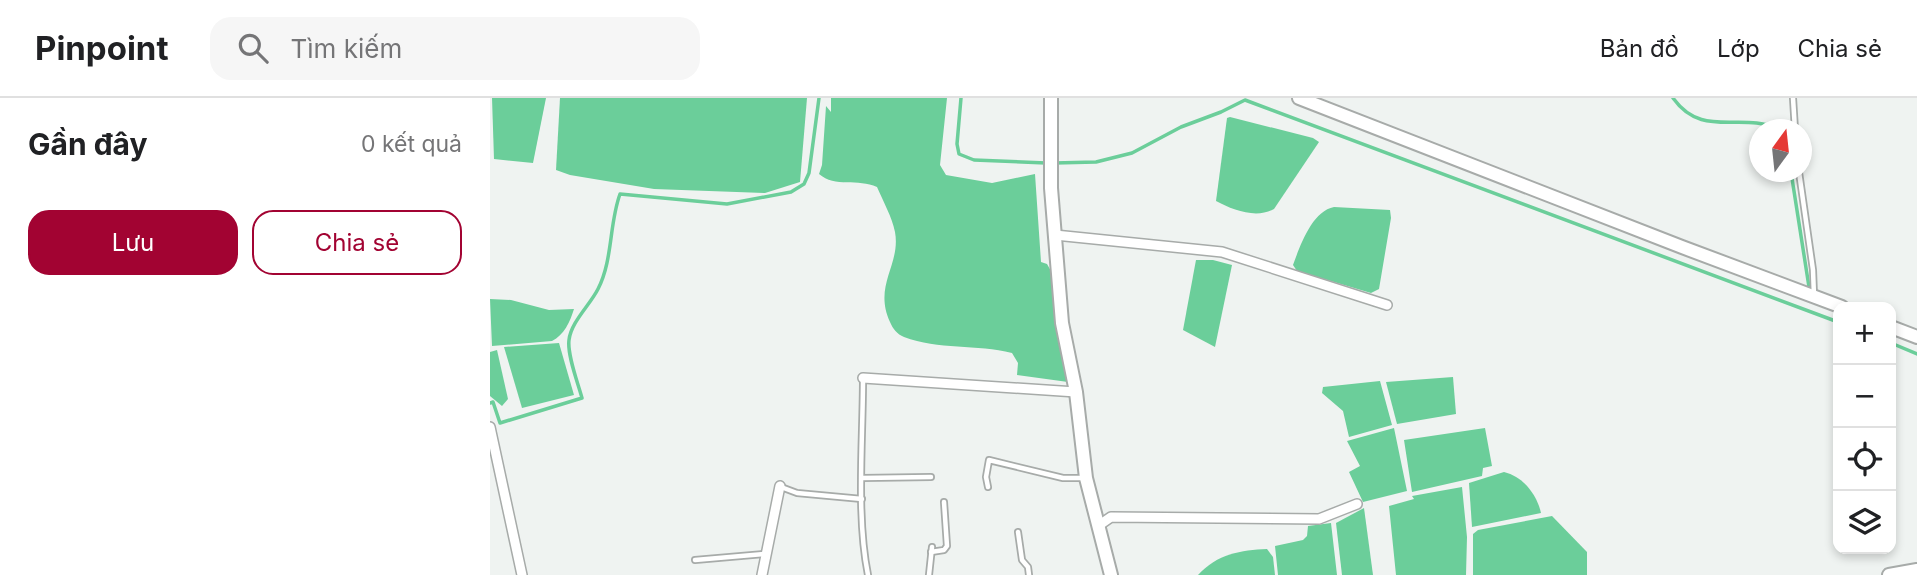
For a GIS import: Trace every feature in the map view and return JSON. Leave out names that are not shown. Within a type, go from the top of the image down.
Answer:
[{"type":"street","points":[[1051,98],[1051,171],[1062,323],[1076,392],[1086,478],[1111,575]]},
{"type":"street","points":[[1299,98],[1833,303]]},
{"type":"street","points":[[1055,235],[1222,252],[1388,305]]},
{"type":"street","points":[[1896,329],[1917,337]]},
{"type":"street","points":[[863,378],[1076,392]]},
{"type":"street","points":[[490,427],[522,575]]},
{"type":"street","points":[[762,575],[780,486]]},
{"type":"street","points":[[1098,526],[1111,517],[1319,519],[1357,504]]},
{"type":"street","points":[[1889,575],[1917,570]]},
{"type":"lane","points":[[1793,98],[1794,119]]},
{"type":"lane","points":[[1801,182],[1814,270],[1814,296]]},
{"type":"lane","points":[[863,378],[862,499],[868,575]]},
{"type":"lane","points":[[988,486],[986,477],[989,460],[1063,478],[1086,478]]},
{"type":"lane","points":[[862,478],[931,477]]},
{"type":"lane","points":[[780,486],[797,493],[862,499]]},
{"type":"lane","points":[[929,575],[932,549],[944,550],[947,546],[944,502]]},
{"type":"lane","points":[[1018,531],[1028,575]]},
{"type":"lane","points":[[695,560],[765,554]]},
{"type":"shaded area","points":[[492,98],[546,98],[533,163],[494,159]]},
{"type":"shaded area","points":[[560,98],[807,98],[800,182],[765,193],[654,189],[570,175],[556,170]]},
{"type":"shaded area","points":[[831,98],[947,98],[940,165],[946,175],[992,183],[1035,174],[1041,262],[1047,264],[1051,271],[1068,382],[1017,375],[1018,363],[1012,353],[930,344],[904,337],[896,331],[890,322],[884,297],[896,244],[895,232],[877,187],[832,181],[819,174],[826,106],[831,112]]},
{"type":"shaded area","points":[[1227,118],[1313,138],[1319,142],[1274,209],[1252,213],[1216,201]]},
{"type":"shaded area","points":[[1334,207],[1390,210],[1379,289],[1371,293],[1297,271],[1293,265],[1313,222],[1326,210]]},
{"type":"shaded area","points":[[1196,260],[1213,260],[1232,265],[1215,347],[1183,330]]},
{"type":"shaded area","points":[[490,299],[511,300],[549,310],[574,309],[566,328],[552,341],[492,346]]},
{"type":"shaded area","points":[[559,343],[574,395],[522,408],[504,347]]},
{"type":"shaded area","points":[[497,350],[508,399],[502,406],[490,396],[490,352]]},
{"type":"shaded area","points":[[1453,377],[1456,414],[1397,424],[1386,382]]},
{"type":"shaded area","points":[[1380,381],[1392,425],[1349,437],[1343,411],[1322,393],[1323,387]]},
{"type":"shaded area","points":[[1394,428],[1407,491],[1363,502],[1349,472],[1360,466],[1347,441]]},
{"type":"shaded area","points":[[1485,428],[1492,466],[1483,468],[1482,476],[1412,492],[1404,440]]},
{"type":"shaded area","points":[[1504,472],[1523,482],[1536,500],[1541,513],[1472,527],[1469,483]]},
{"type":"shaded area","points":[[1462,487],[1467,537],[1466,575],[1396,575],[1389,506],[1414,499],[1412,496]]},
{"type":"shaded area","points":[[1364,508],[1373,575],[1342,575],[1336,523]]},
{"type":"shaded area","points":[[1552,516],[1587,552],[1587,575],[1473,575],[1473,534],[1478,530]]},
{"type":"shaded area","points":[[1331,523],[1337,575],[1278,575],[1275,546],[1303,540],[1307,536],[1308,526]]},
{"type":"shaded area","points":[[1267,549],[1273,557],[1275,575],[1198,575],[1213,562],[1230,554]]},
{"type":"waterway","points":[[490,403],[493,402],[500,423],[582,398],[571,361],[570,333],[603,278],[620,194],[727,204],[791,192],[804,184],[809,173],[819,98]]},
{"type":"waterway","points":[[961,98],[957,144],[959,154],[974,160],[1046,163]]},
{"type":"waterway","points":[[1673,98],[1685,111],[1697,118],[1749,122]]},
{"type":"waterway","points":[[1054,163],[1096,162],[1132,153],[1181,127],[1245,100],[1833,320]]},
{"type":"waterway","points":[[1793,182],[1809,287]]},
{"type":"waterway","points":[[1896,345],[1917,354]]}]
